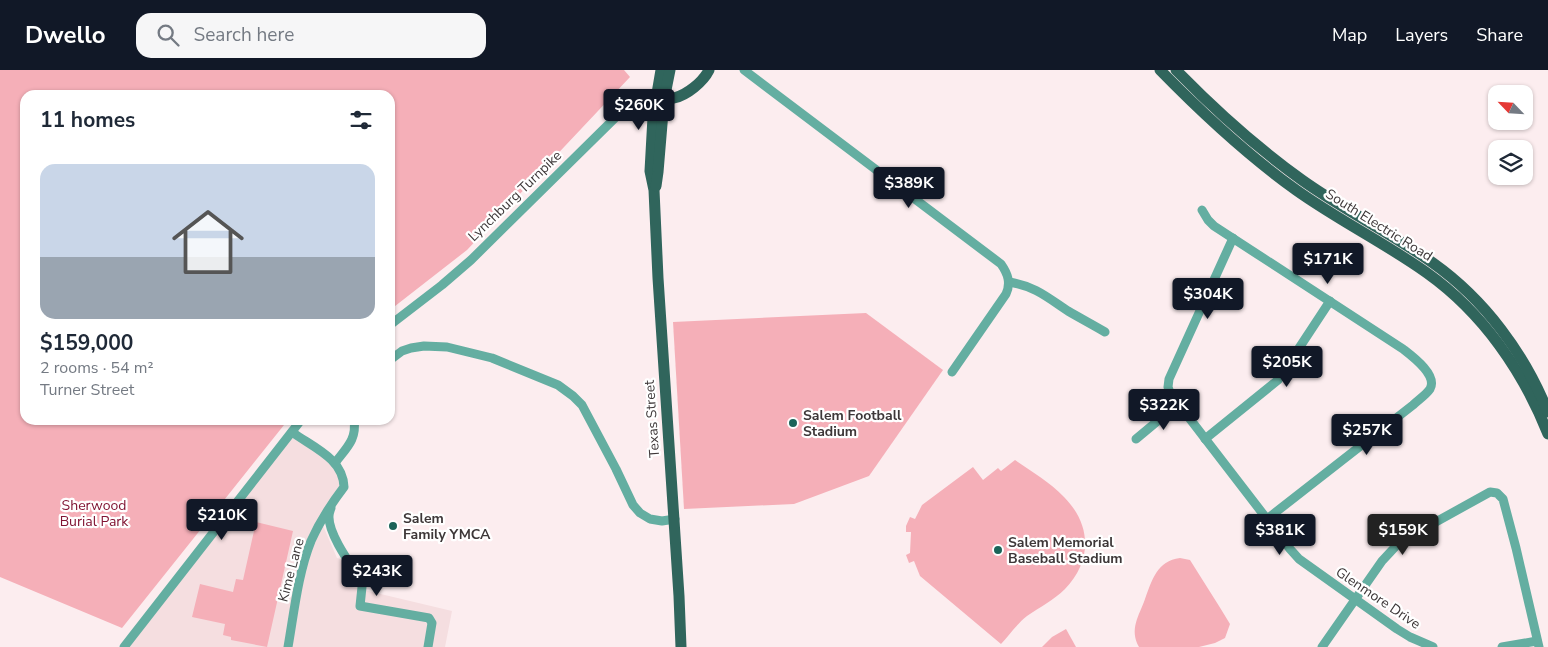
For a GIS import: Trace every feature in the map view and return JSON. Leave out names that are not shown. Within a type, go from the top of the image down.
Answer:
[{"type":"main road","name":"Texas Street","points":[[660,100],[661,70]]},
{"type":"main road","name":"Texas Street","points":[[670,70],[653,117],[650,171],[654,190],[675,519],[680,647]]},
{"type":"main road","name":"Lynchburg Turnpike","points":[[660,100],[671,94],[686,91],[700,82],[709,70]]},
{"type":"main road","name":"South Electric Road","points":[[1160,70],[1210,119],[1265,166],[1311,200],[1426,272],[1454,295],[1485,327],[1510,359],[1533,400],[1548,434]]},
{"type":"main road","name":"South Electric Road","points":[[1176,70],[1225,119],[1284,167],[1340,206],[1443,270],[1463,288],[1479,303],[1506,335],[1528,370],[1548,412]]},
{"type":"street","points":[[744,70],[1001,264],[1009,282],[1006,294],[952,372]]},
{"type":"street","name":"Lynchburg Turnpike","points":[[395,321],[471,260],[619,114],[635,103],[660,100]]},
{"type":"street","points":[[1202,210],[1214,226],[1403,348],[1430,377],[1432,385],[1413,406],[1267,519]]},
{"type":"street","name":"Glenmore Drive","points":[[1233,238],[1168,379],[1170,393],[1299,559],[1397,629],[1433,647]]},
{"type":"street","points":[[1009,282],[1039,291],[1105,332]]},
{"type":"street","points":[[1205,439],[1278,380],[1330,301]]},
{"type":"street","points":[[395,356],[411,348],[424,346],[447,347],[492,358],[558,385],[573,396],[582,406],[616,468],[633,505],[640,513],[650,519],[662,522],[675,519]]},
{"type":"street","points":[[1136,439],[1178,404]]},
{"type":"street","points":[[124,647],[297,425]]},
{"type":"street","points":[[292,432],[335,463],[353,440],[354,425]]},
{"type":"street","name":"Kime Lane","points":[[288,647],[306,556],[321,521],[344,487],[342,475],[335,463]]},
{"type":"street","points":[[1322,647],[1382,561],[1396,546],[1486,493],[1493,492],[1503,499],[1538,644],[1502,647]]},
{"type":"street","name":"Kime Lane","points":[[332,503],[329,517],[332,528],[340,547],[361,580],[360,606],[429,618],[432,623],[428,647]]},
{"type":"shaded area","points":[[292,432],[326,455],[343,480],[321,521],[337,558],[353,562],[347,586],[452,611],[445,647],[124,647]]},
{"type":"green space","name":"Sherwood Burial Park","points":[[0,70],[624,70],[630,77],[467,250],[395,306],[395,90],[20,90],[20,425],[284,425],[122,628],[0,577]]},
{"type":"green space","name":"Salem Football Stadium","points":[[866,313],[943,370],[869,476],[794,504],[684,509],[673,322]]},
{"type":"green space","name":"Salem Memorial Baseball Stadium","points":[[1015,460],[1041,477],[1064,497],[1080,519],[1085,543],[1080,567],[1065,589],[1027,616],[1001,644],[920,576],[914,561],[909,563],[906,555],[910,553],[911,532],[906,532],[906,526],[910,517],[915,519],[922,505],[973,467],[983,480],[998,468],[1001,471]]},
{"type":"green space","points":[[256,522],[293,531],[267,647],[231,640],[231,637],[223,635],[225,624],[192,617],[200,584],[233,592],[236,579],[243,580]]},
{"type":"green space","points":[[1180,558],[1190,560],[1230,624],[1225,638],[1199,647],[1139,647],[1135,634],[1136,623],[1153,578],[1166,563]]},
{"type":"green space","points":[[1066,629],[1076,647],[1042,647],[1052,637]]},
{"type":"place","name":"Salem Football Stadium","points":[[793,423]]},
{"type":"place","name":"Salem Family YMCA","points":[[393,526]]},
{"type":"place","name":"Salem Memorial Baseball Stadium","points":[[998,550]]}]
